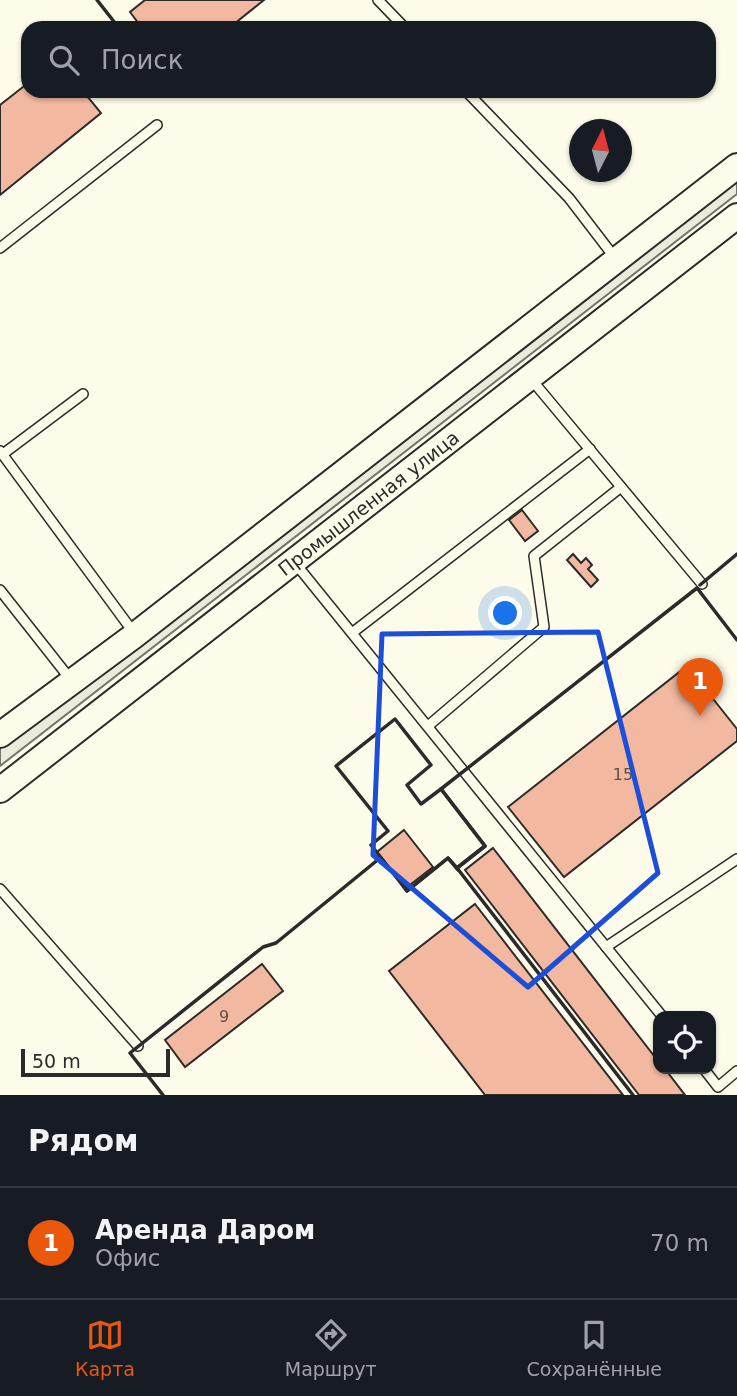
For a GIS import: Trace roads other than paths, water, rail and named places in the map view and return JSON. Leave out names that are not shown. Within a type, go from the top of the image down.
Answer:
[{"type":"main road","name":"Промышленная улица","points":[[0,735],[135,635],[737,166]]},
{"type":"main road","name":"Промышленная улица","points":[[0,790],[737,216]]},
{"type":"lane","points":[[377,0],[398,21]]},
{"type":"lane","points":[[473,98],[569,198],[617,260]]},
{"type":"lane","points":[[0,248],[157,125]]},
{"type":"lane","points":[[530,378],[702,584]]},
{"type":"lane","points":[[83,394],[1,452],[135,635]]},
{"type":"lane","points":[[352,633],[590,449]]},
{"type":"lane","points":[[428,726],[544,626],[534,556],[621,487]]},
{"type":"lane","points":[[294,561],[658,1011]]},
{"type":"lane","points":[[0,590],[72,681]]},
{"type":"lane","points":[[606,947],[737,859]]},
{"type":"lane","points":[[0,889],[138,1046]]},
{"type":"lane","points":[[708,1074],[718,1087],[737,1071]]},
{"type":"place","name":"Аренда Даром","points":[[700,716]]}]
